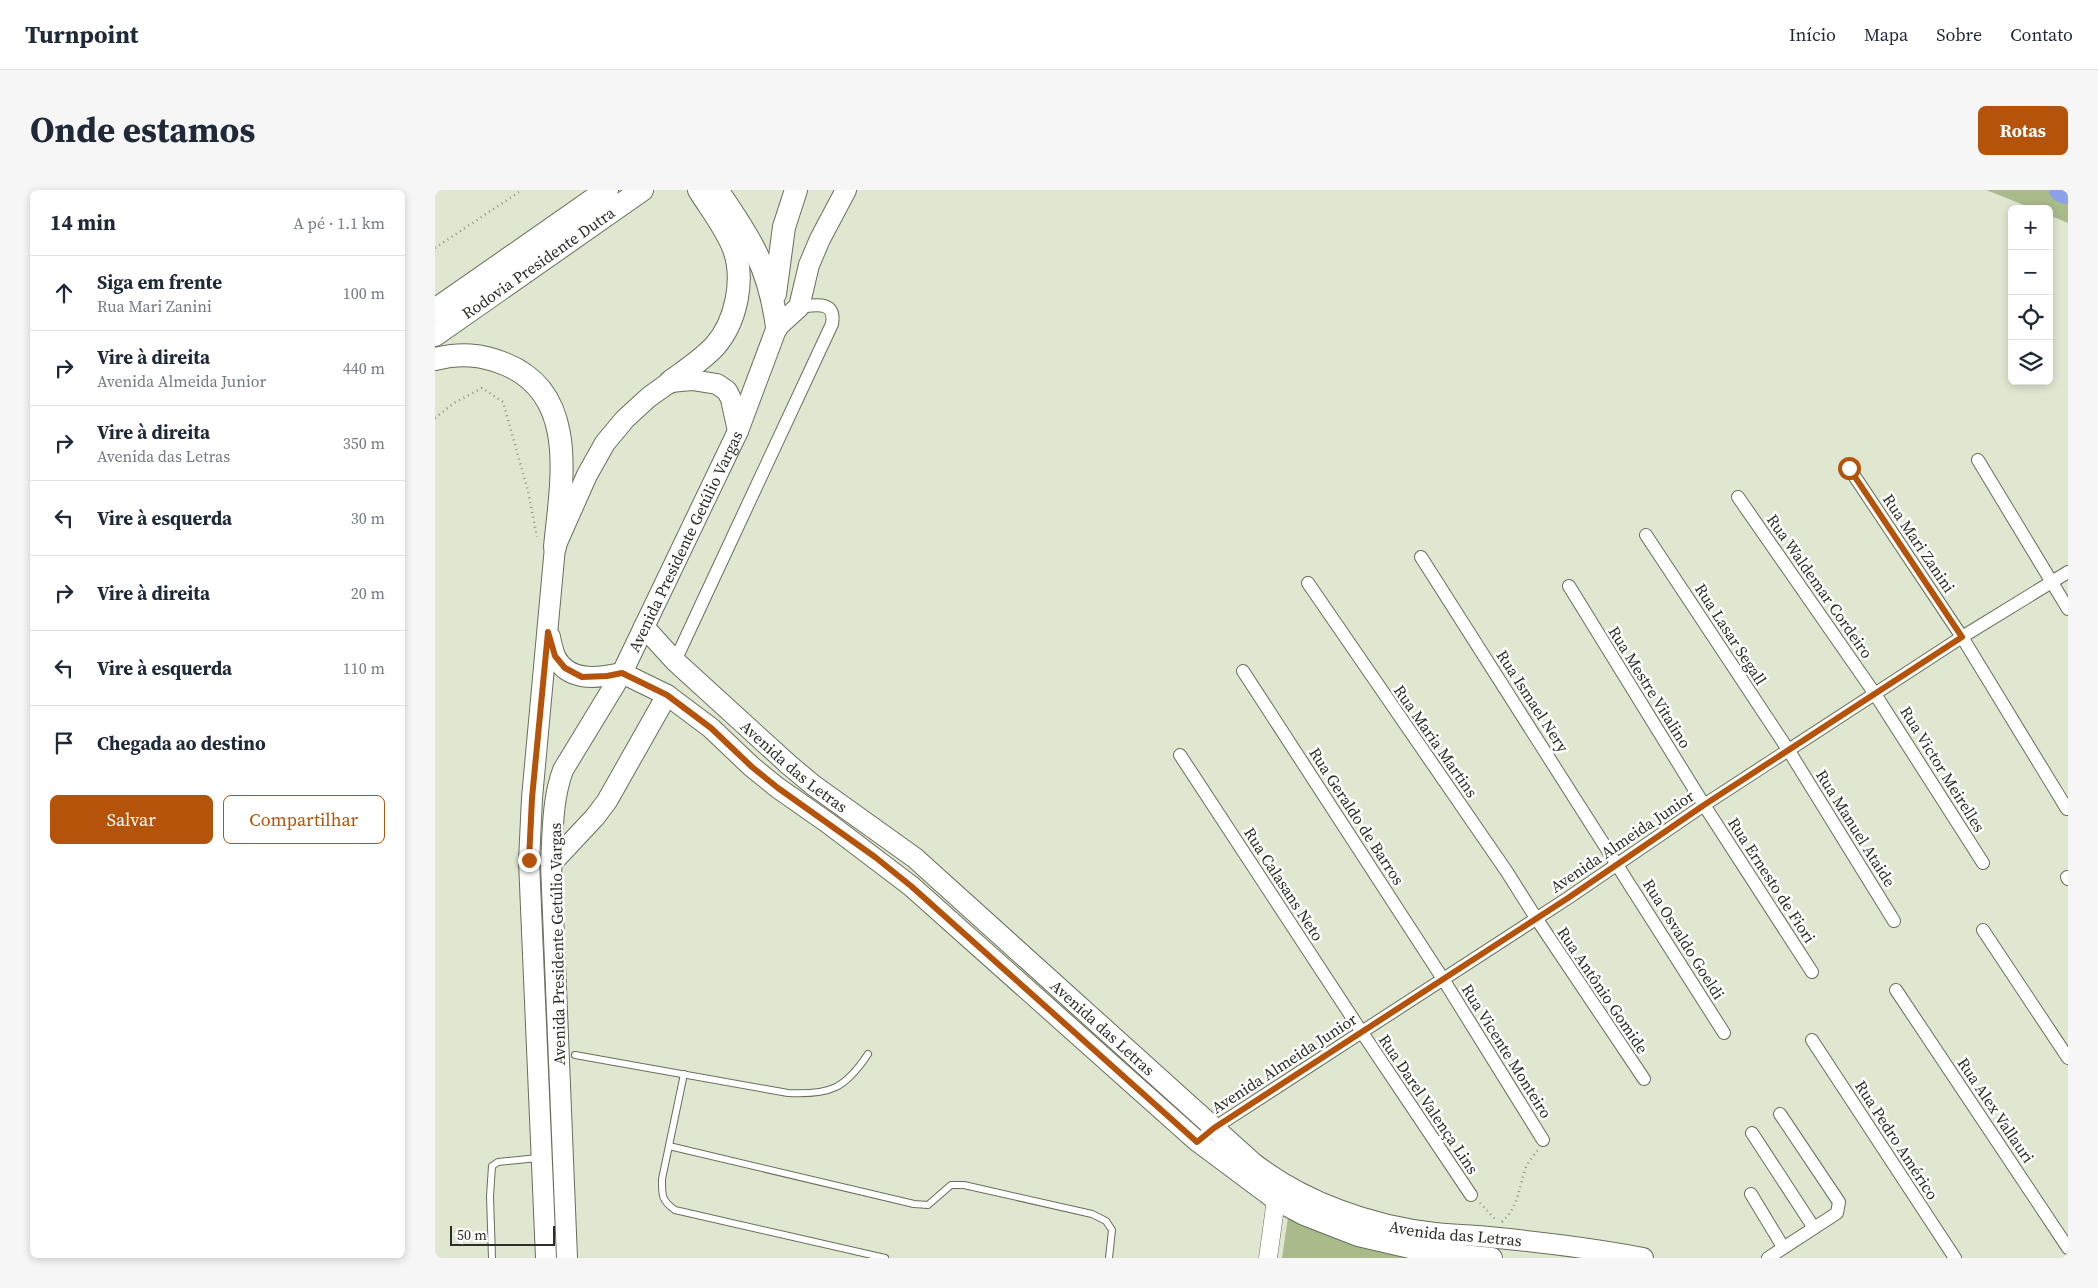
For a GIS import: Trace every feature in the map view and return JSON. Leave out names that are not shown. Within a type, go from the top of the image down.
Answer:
[{"type":"highway","name":"Rodovia Presidente Dutra","points":[[435,310],[607,190]]},
{"type":"highway","name":"Rodovia Presidente Dutra","points":[[435,334],[642,190]]},
{"type":"highway","points":[[670,382],[716,345],[725,331],[736,301],[738,276],[734,250],[699,190]]},
{"type":"highway","points":[[717,190],[750,240],[764,268],[774,304],[777,327]]},
{"type":"highway","points":[[774,304],[784,227],[796,190]]},
{"type":"highway","points":[[435,359],[452,355],[471,354],[516,368],[535,383],[550,404],[559,427],[563,450],[563,472],[546,543]]},
{"type":"main road","points":[[799,307],[809,265],[820,238],[846,190]]},
{"type":"main road","name":"Avenida Presidente Getúlio Vargas","points":[[567,1258],[551,864],[557,788],[563,770],[622,673],[738,431],[777,327],[799,307]]},
{"type":"main road","points":[[670,382],[692,380],[717,384],[727,391],[731,399],[738,431]]},
{"type":"main road","name":"Avenida Presidente Getúlio Vargas","points":[[546,1258],[531,922],[530,852],[532,798],[548,632],[546,543],[605,442],[625,419],[649,397],[670,382]]},
{"type":"main road","name":"Avenida das Letras","points":[[644,627],[675,661],[788,764],[915,858],[1257,1166],[1304,1215],[1358,1236],[1423,1251],[1492,1258]]},
{"type":"main road","points":[[548,632],[555,656],[560,663],[582,677],[622,673]]},
{"type":"main road","name":"Avenida das Letras","points":[[622,673],[667,695],[711,728],[752,767],[778,788],[836,828],[911,886],[1197,1142],[1279,1191],[1403,1228],[1558,1251],[1643,1258]]},
{"type":"main road","points":[[551,864],[595,817],[607,801],[667,695]]},
{"type":"main road","points":[[537,1034],[558,1034]]},
{"type":"main road","points":[[1268,1258],[1279,1191]]},
{"type":"street","points":[[675,661],[832,324],[831,313],[823,305],[799,307]]},
{"type":"street","points":[[1978,460],[2068,609]]},
{"type":"street","name":"Rua Mari Zanini","points":[[1849,468],[1962,637],[2067,808]]},
{"type":"street","name":"Rua Waldemar Cordeiro","points":[[1738,497],[1875,694]]},
{"type":"street","name":"Rua Lasar Segall","points":[[1646,535],[1789,751]]},
{"type":"street","name":"Rua Ismael Nery","points":[[1421,556],[1617,863]]},
{"type":"street","name":"Avenida Almeida Junior","points":[[1197,1142],[1214,1128],[1536,918],[1704,805],[1962,637],[2068,572]]},
{"type":"street","name":"Rua Maria Martins","points":[[1308,583],[1507,872],[1536,918]]},
{"type":"street","name":"Rua Mestre Vitalino","points":[[1569,586],[1704,805]]},
{"type":"street","name":"Rua Geraldo de Barros","points":[[1243,671],[1443,979]]},
{"type":"street","name":"Rua Victor Meirelles","points":[[1875,694],[1983,863]]},
{"type":"street","name":"Rua Manuel Ataide","points":[[1789,751],[1894,921]]},
{"type":"street","name":"Rua Calasans Neto","points":[[1181,755],[1361,1031]]},
{"type":"street","name":"Rua Ernesto de Fiori","points":[[1704,805],[1812,972]]},
{"type":"street","name":"Rua Osvaldo Goeldi","points":[[1617,863],[1723,1033]]},
{"type":"street","name":"Rua Antônio Gomide","points":[[1536,918],[1644,1079]]},
{"type":"street","points":[[1983,930],[2068,1058]]},
{"type":"street","name":"Rua Vicente Monteiro","points":[[1443,979],[1543,1140]]},
{"type":"street","name":"Rua Alex Vallauri","points":[[1896,990],[2068,1248]]},
{"type":"street","name":"Rua Darel Valença Lins","points":[[1361,1031],[1471,1195]]},
{"type":"street","name":"Rua Pedro Américo","points":[[1812,1040],[1955,1258]]},
{"type":"street","points":[[1767,1258],[1837,1213],[1839,1202],[1780,1114]]},
{"type":"street","points":[[1752,1133],[1814,1228]]},
{"type":"street","points":[[1751,1194],[1783,1247]]},
{"type":"lane","points":[[575,1054],[788,1094],[812,1094],[830,1090],[845,1082],[858,1069],[868,1054]]},
{"type":"lane","points":[[683,1074],[662,1178],[662,1192],[665,1202],[675,1210],[885,1258]]},
{"type":"lane","points":[[669,1146],[914,1204],[928,1205],[951,1185],[964,1185],[1092,1214],[1105,1221],[1112,1230],[1109,1258]]},
{"type":"lane","points":[[492,1258],[490,1196],[492,1166],[498,1162],[542,1157]]},
{"type":"path","points":[[435,248],[522,190]]},
{"type":"path","points":[[435,418],[454,403],[482,388],[503,402],[528,491],[546,543]]},
{"type":"path","points":[[1471,1195],[1499,1224],[1512,1212],[1527,1166],[1543,1140]]},
{"type":"green space","points":[[1986,190],[2068,190],[2068,223],[2053,217],[2053,205],[2024,205]]},
{"type":"green space","points":[[1288,1217],[1331,1237],[1423,1258],[1282,1258]]},
{"type":"waterway","points":[[2062,190],[2068,192]]},
{"type":"route","points":[[529,860],[532,798],[548,632],[555,656],[565,668],[587,678],[622,673],[667,695],[711,728],[752,767],[778,788],[829,822],[911,886],[1197,1142],[1214,1128],[1568,898],[1704,805],[1962,637],[1849,468]]}]
